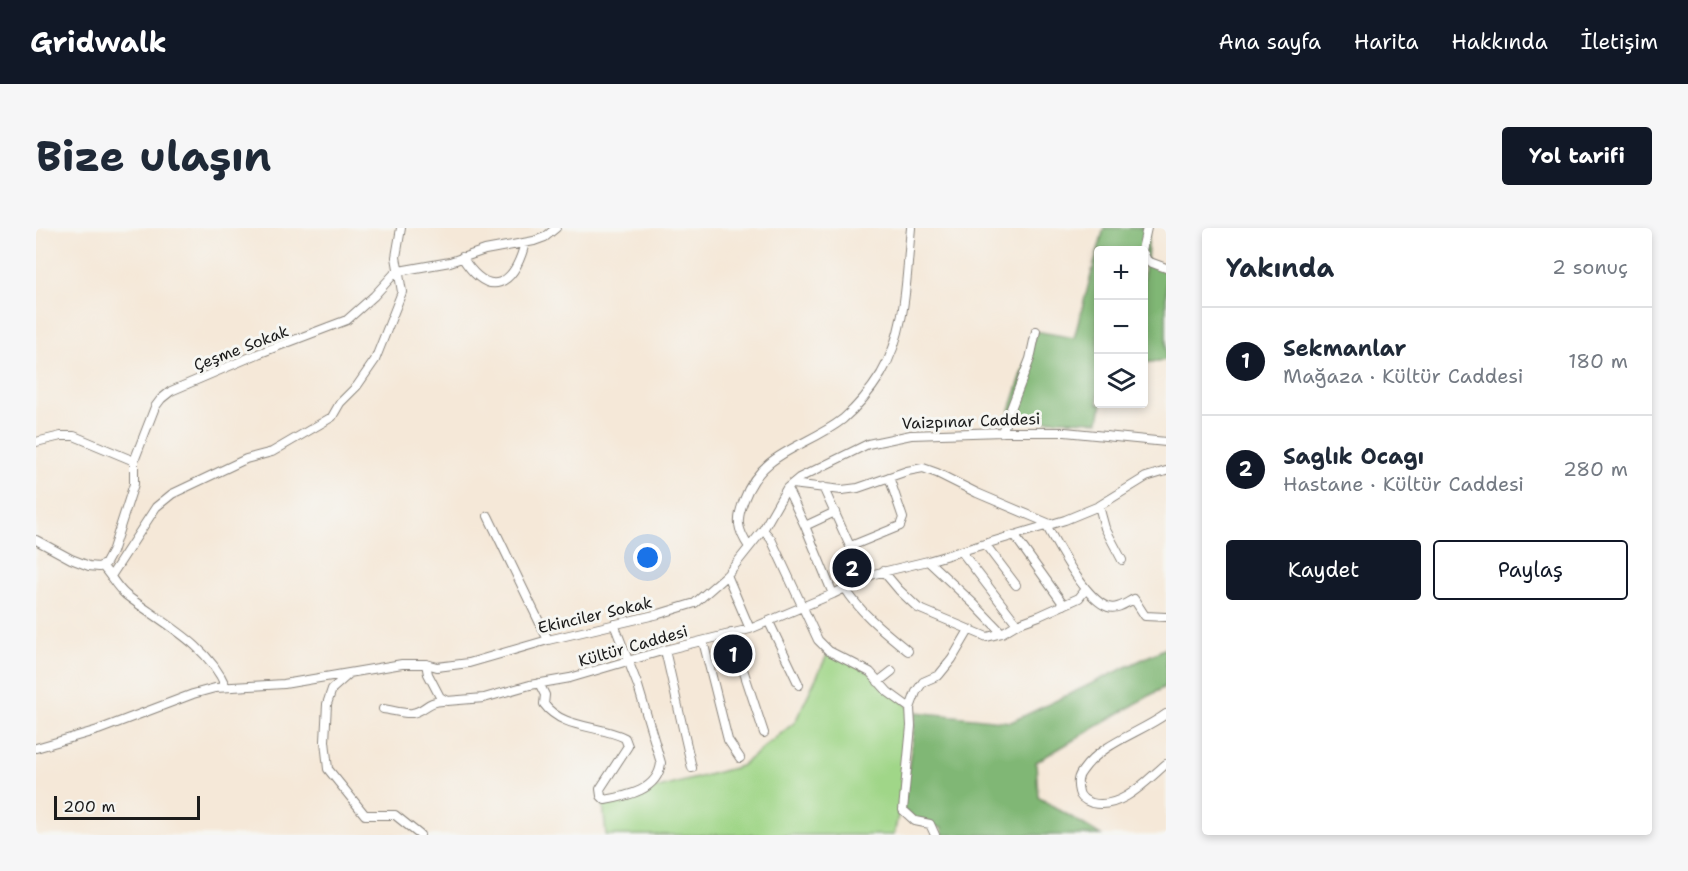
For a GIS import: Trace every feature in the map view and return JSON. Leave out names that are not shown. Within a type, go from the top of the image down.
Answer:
[{"type":"street","points":[[111,576],[156,507],[172,494],[246,459],[272,452],[332,417],[340,403],[366,375],[380,351],[402,292],[396,248],[401,228]]},
{"type":"street","points":[[399,271],[437,265],[485,250],[525,243],[545,237],[556,228]]},
{"type":"street","points":[[749,547],[738,522],[745,497],[761,470],[774,458],[824,432],[844,418],[870,390],[891,356],[901,325],[911,228]]},
{"type":"street","points":[[1144,246],[1147,228]]},
{"type":"street","points":[[462,257],[478,278],[489,283],[499,282],[507,279],[513,272],[525,243]]},
{"type":"street","points":[[1148,261],[1166,268]]},
{"type":"street","name":"Çeşme Sokak","points":[[102,566],[112,552],[134,484],[134,461],[155,407],[161,399],[171,391],[260,353],[347,320],[399,271]]},
{"type":"street","points":[[1002,432],[1030,359],[1036,331]]},
{"type":"street","name":"Vaizpınar Caddesi","points":[[749,547],[763,530],[790,486],[799,478],[849,452],[883,440],[911,435],[1002,432],[1083,434],[1166,442]]},
{"type":"street","points":[[36,442],[61,436],[74,436],[134,461]]},
{"type":"street","points":[[833,594],[790,486],[842,490],[858,488],[923,468],[1049,524],[1063,555],[1086,589],[1106,606],[1115,608],[1134,599],[1145,616],[1166,617]]},
{"type":"street","name":"Kültür Caddesi","points":[[383,709],[412,713],[433,701],[484,698],[539,683],[570,678],[665,650],[750,629],[883,571],[928,561],[985,544],[1099,506],[1146,477],[1166,471]]},
{"type":"street","points":[[851,546],[900,526],[903,518],[889,477]]},
{"type":"street","points":[[823,487],[865,579]]},
{"type":"street","points":[[1099,506],[1105,528],[1122,560]]},
{"type":"street","points":[[805,526],[835,512]]},
{"type":"street","points":[[488,516],[548,640]]},
{"type":"street","points":[[763,530],[771,539],[818,640],[829,651],[870,672],[888,692],[910,708]]},
{"type":"street","points":[[1014,535],[1064,605]]},
{"type":"street","points":[[36,540],[71,559],[89,566],[102,566],[124,593],[174,628],[198,650],[216,670],[226,687]]},
{"type":"street","points":[[985,544],[1016,585]]},
{"type":"street","name":"Ekinciler Sokak","points":[[36,748],[98,730],[193,694],[226,687],[284,684],[402,664],[426,664],[437,667],[470,663],[548,640],[659,614],[695,603],[727,575],[749,547]]},
{"type":"street","points":[[961,551],[1017,624]]},
{"type":"street","points":[[928,561],[1002,633]]},
{"type":"street","points":[[883,571],[899,591],[918,608],[987,637],[1002,633],[1017,624],[1079,598],[1086,589]]},
{"type":"street","points":[[727,575],[750,629]]},
{"type":"street","points":[[845,588],[854,602],[876,624],[908,651]]},
{"type":"street","points":[[769,622],[798,685]]},
{"type":"street","points":[[539,683],[545,695],[544,704],[551,713],[570,722],[612,731],[625,738],[627,746],[600,789],[601,796],[605,800],[615,799],[644,790],[660,774],[661,763],[638,686],[614,624]]},
{"type":"street","points":[[935,835],[930,824],[915,821],[903,810],[911,726],[910,708],[923,682],[939,675],[952,659],[969,630]]},
{"type":"street","points":[[730,633],[764,733]]},
{"type":"street","points":[[703,641],[728,740],[740,758]]},
{"type":"street","points":[[665,650],[692,768]]},
{"type":"street","points":[[426,664],[428,674],[443,701]]},
{"type":"street","points":[[878,682],[892,671]]},
{"type":"street","points":[[351,672],[332,689],[327,704],[325,741],[328,769],[365,815],[395,815],[420,835]]},
{"type":"street","points":[[1166,714],[1151,725],[1107,748],[1084,768],[1077,779],[1079,795],[1086,802],[1107,804],[1132,793],[1166,764]]},
{"type":"green space","points":[[1104,228],[1149,228],[1148,246],[1099,246]]},
{"type":"green space","points":[[1148,261],[1166,267],[1166,360],[1148,362]]},
{"type":"green space","points":[[1094,265],[1094,408],[1101,408],[1099,421],[1007,419],[1036,331],[1074,338]]},
{"type":"green space","points":[[1166,648],[1166,686],[1036,762],[1038,797],[1101,835],[942,835],[942,828],[921,823],[903,810],[916,712],[1011,722]]},
{"type":"green space","points":[[829,651],[870,672],[910,708],[899,811],[894,835],[606,835],[603,803],[741,766],[795,722]]},
{"type":"place","name":"Saglık Ocagı","points":[[852,568]]},
{"type":"place","name":"Sekmanlar","points":[[733,654]]}]
